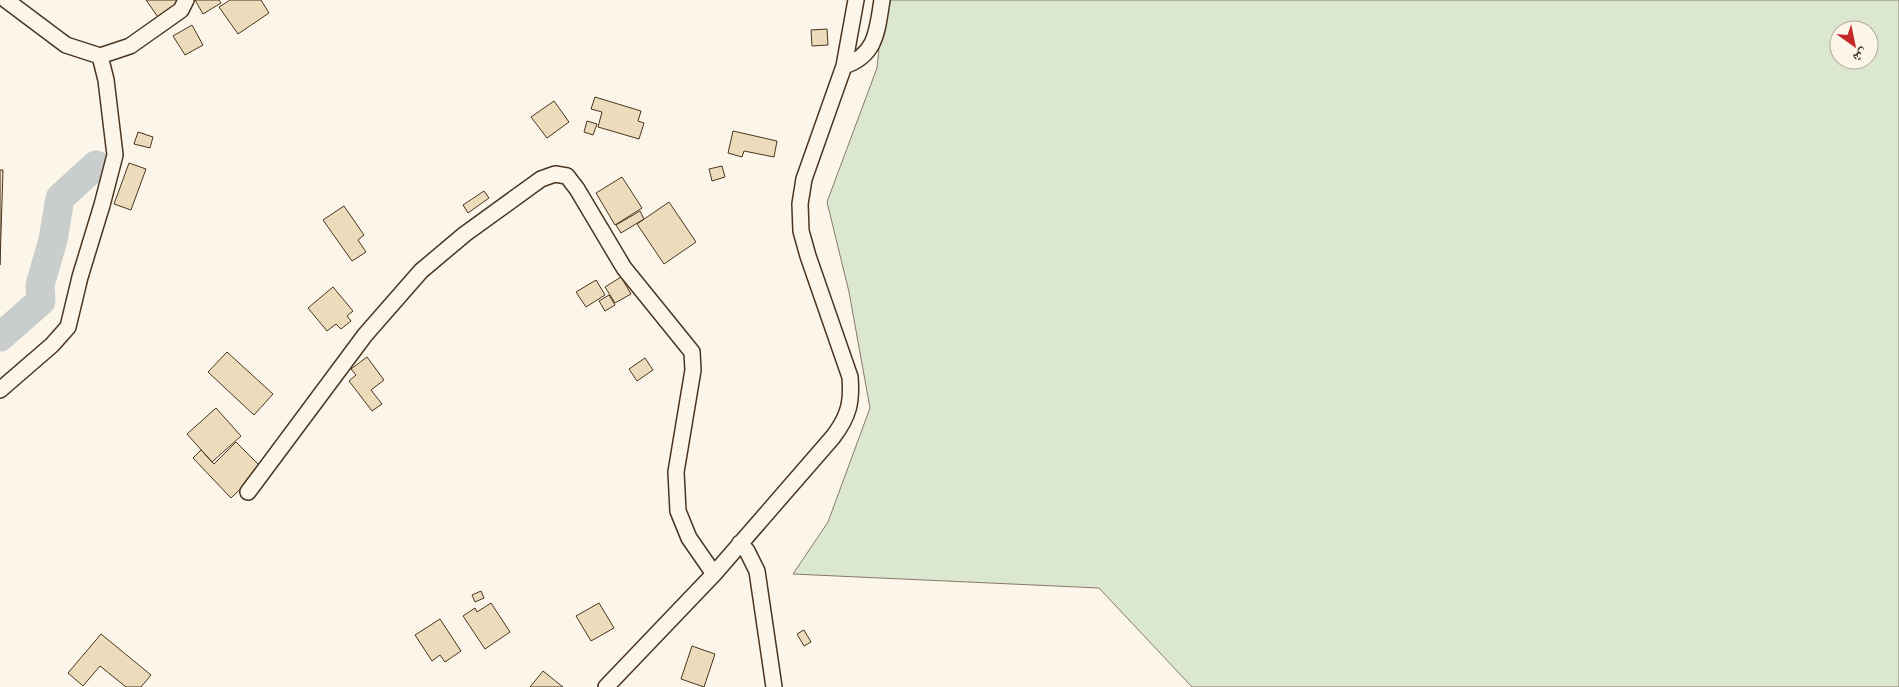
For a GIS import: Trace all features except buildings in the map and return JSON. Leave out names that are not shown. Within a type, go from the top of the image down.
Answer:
[{"type":"street","points":[[6,0],[66,45],[100,56],[130,46],[181,10],[186,0]]},
{"type":"street","points":[[606,687],[714,574],[833,437],[843,424],[849,409],[852,393],[850,377],[808,256],[801,231],[800,204],[804,179],[844,66],[856,0]]},
{"type":"street","points":[[844,66],[861,58],[873,43],[882,0]]},
{"type":"street","points":[[0,390],[52,345],[68,327],[80,278],[116,155],[106,80],[100,56]]},
{"type":"street","points":[[248,492],[366,335],[421,271],[465,234],[541,179],[555,174],[567,176],[577,189],[624,268],[692,352],[694,370],[676,472],[678,511],[690,538],[714,574]]},
{"type":"street","points":[[740,543],[747,551],[757,571],[774,687]]},
{"type":"green space","points":[[884,0],[1899,0],[1899,687],[1192,687],[1099,588],[793,574],[828,522],[870,408],[849,292],[827,202],[877,68]]},
{"type":"waterway","points":[[0,337],[41,301],[40,285],[53,240],[60,198],[96,165]]}]
